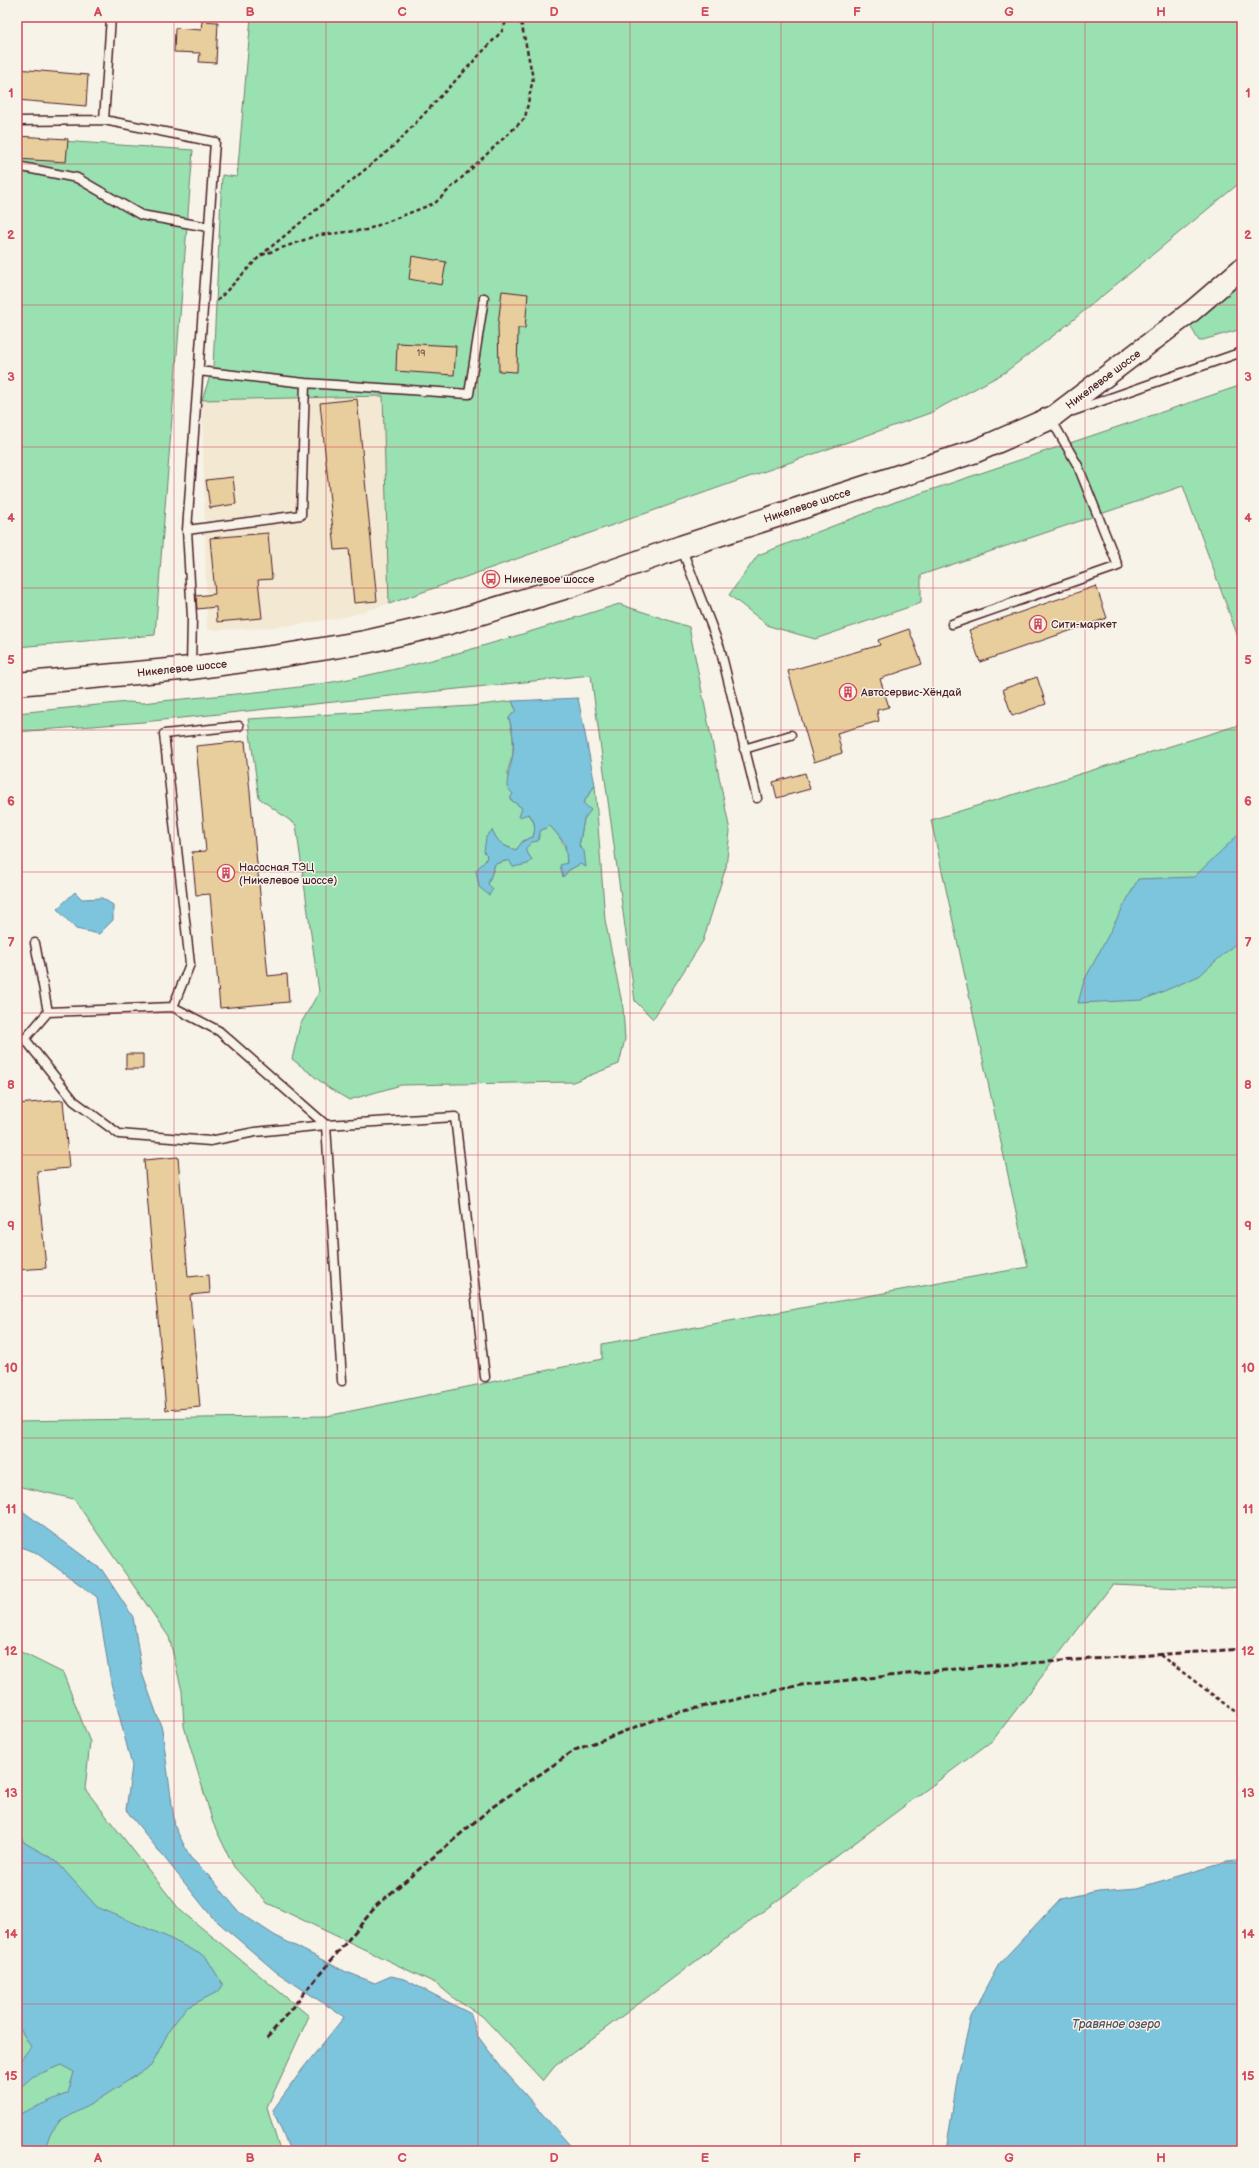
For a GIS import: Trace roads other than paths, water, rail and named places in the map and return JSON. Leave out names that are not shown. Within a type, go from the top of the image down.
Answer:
[{"type":"main road","name":"Никелевое шоссе","points":[[17,684],[191,668],[273,657],[365,642],[449,623],[564,588],[681,546],[976,451],[1051,418]]},
{"type":"street","name":"Никелевое шоссе","points":[[1051,418],[1192,310],[1242,268]]},
{"type":"lane","points":[[104,120],[111,17]]},
{"type":"lane","points":[[17,122],[104,120],[214,142],[187,530],[192,617],[191,668]]},
{"type":"lane","points":[[17,166],[77,178],[141,215],[208,227]]},
{"type":"lane","points":[[198,371],[305,383],[469,394],[484,298]]},
{"type":"lane","points":[[952,624],[1118,566],[1078,466],[1051,418],[1242,352]]},
{"type":"lane","points":[[187,530],[301,514],[305,383]]},
{"type":"lane","points":[[681,546],[720,648],[757,798]]},
{"type":"lane","points":[[173,1007],[190,964],[164,734],[239,726]]},
{"type":"lane","points":[[744,749],[791,735]]},
{"type":"lane","points":[[35,943],[48,1012]]},
{"type":"lane","points":[[342,1381],[326,1125],[219,1031],[173,1007],[48,1012],[21,1039],[74,1101],[119,1134],[210,1141],[255,1132],[326,1125],[455,1117],[485,1377]]},
{"type":"water","points":[[578,698],[595,785],[583,803],[591,810],[584,819],[579,846],[584,851],[586,867],[580,864],[569,870],[563,877],[560,865],[567,863],[565,843],[550,826],[540,831],[538,841],[532,842],[525,849],[532,860],[528,864],[513,867],[509,860],[495,864],[488,884],[493,889],[489,895],[479,887],[476,870],[486,860],[487,855],[484,852],[486,837],[492,830],[496,838],[501,843],[516,850],[523,841],[533,837],[534,831],[534,822],[529,814],[519,817],[522,808],[510,799],[513,794],[507,787],[514,749],[509,718],[516,710],[512,701]]},
{"type":"water","points":[[1242,831],[1242,938],[1199,976],[1143,1000],[1078,1003],[1084,981],[1138,879],[1194,877]]},
{"type":"water","points":[[75,892],[82,899],[102,898],[113,905],[113,920],[99,934],[76,929],[57,909]]},
{"type":"water","points":[[17,1507],[102,1570],[133,1617],[142,1673],[162,1729],[175,1827],[190,1857],[212,1879],[239,1912],[274,1935],[344,1971],[375,1983],[391,1976],[404,1979],[471,2014],[477,2035],[501,2067],[575,2151],[290,2151],[273,2110],[304,2067],[344,2017],[275,1971],[212,1917],[126,1810],[132,1766],[111,1683],[97,1597],[35,1552],[17,1546]]},
{"type":"water","points":[[17,1833],[25,1843],[55,1860],[97,1907],[165,1936],[206,1957],[223,1985],[219,1991],[186,2008],[170,2029],[151,2066],[93,2103],[59,2122],[50,2134],[44,2151],[17,2151],[17,2115],[68,2093],[74,2072],[61,2065],[32,2077],[22,2086],[17,2087],[17,2064],[31,2047],[17,2024]]},
{"type":"water","name":"Травяное озеро","points":[[1242,1860],[1242,2151],[946,2151],[958,2074],[971,2016],[999,1964],[1060,1899],[1098,1891],[1137,1888],[1227,1862]]},
{"type":"railway","points":[[267,2038],[377,1905],[491,1808],[575,1750],[670,1714],[801,1685],[985,1666],[1242,1649]]},
{"type":"place","name":"Никелевое шоссе","points":[[491,579]]},
{"type":"place","name":"Сити-маркет","points":[[1038,624]]},
{"type":"place","name":"Автосервис-Хёндай","points":[[848,692]]},
{"type":"place","name":"Насосная ТЭЦ (Никелевое шоссе)","points":[[226,873]]}]
